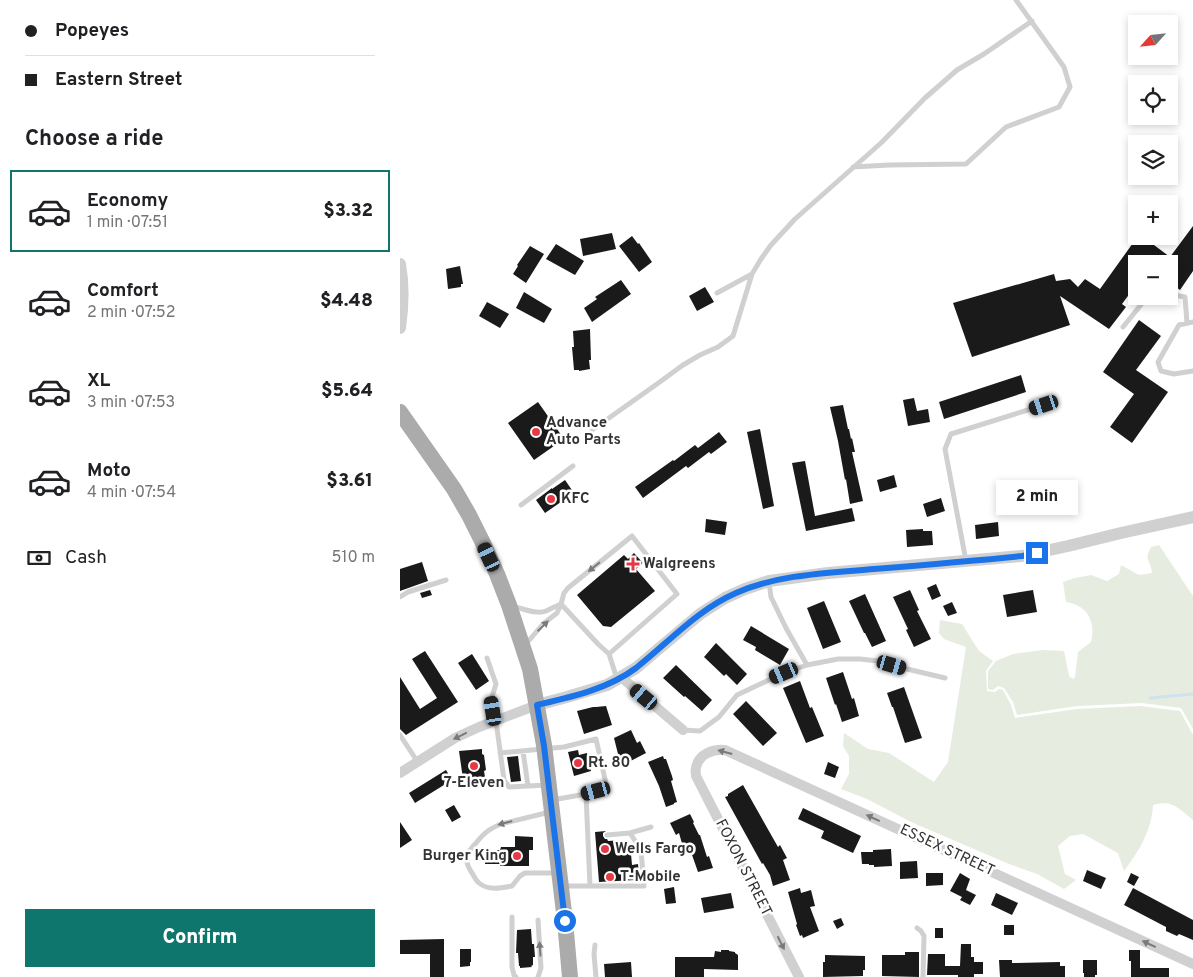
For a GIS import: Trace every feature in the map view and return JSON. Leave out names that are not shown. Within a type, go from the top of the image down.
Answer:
[{"type":"main road","points":[[400,412],[454,489],[469,515],[509,604],[530,669],[545,749],[570,977]]},
{"type":"street","points":[[400,264],[403,306],[400,328]]},
{"type":"street","points":[[400,772],[455,738],[496,720],[537,705],[567,698],[606,685],[636,668],[700,614],[725,598],[769,581],[828,573],[1022,556],[1193,517]]},
{"type":"street","points":[[619,678],[683,730]]},
{"type":"street","name":"ESSEX STREET","points":[[701,759],[708,752],[724,750],[1193,964]]},
{"type":"street","name":"FOXON STREET","points":[[701,759],[696,767],[696,776],[799,977]]},
{"type":"lane","points":[[853,168],[888,165],[966,164],[1006,127],[1059,106],[1070,87],[1064,67],[1016,0]]},
{"type":"lane","points":[[592,430],[683,365],[718,347],[733,336],[752,274],[760,259],[795,219],[853,168],[956,70],[984,54],[1032,21]]},
{"type":"lane","points":[[717,293],[752,274]]},
{"type":"lane","points":[[1178,296],[1185,297],[1190,323],[1179,325],[1158,362],[1161,371],[1174,374],[1193,370]]},
{"type":"lane","points":[[1123,327],[1141,305]]},
{"type":"lane","points":[[966,561],[945,449],[951,434],[1044,405]]},
{"type":"lane","points":[[521,505],[573,466]]},
{"type":"lane","points":[[522,648],[543,624],[557,613],[564,593],[568,588],[632,536],[677,594],[609,654]]},
{"type":"lane","points":[[400,597],[408,592],[446,580]]},
{"type":"lane","points":[[769,581],[772,597],[786,628],[807,665]]},
{"type":"lane","points":[[509,604],[536,612],[544,612],[561,604]]},
{"type":"lane","points":[[561,604],[609,654],[619,678]]},
{"type":"lane","points":[[487,658],[496,684],[491,700],[496,720],[504,780],[509,787],[528,786],[551,799]]},
{"type":"lane","points":[[683,730],[700,731],[719,717],[737,695],[777,676],[807,665],[838,659],[878,661],[907,670],[945,678]]},
{"type":"lane","points":[[400,736],[417,761]]},
{"type":"lane","points":[[500,753],[545,749],[596,739],[606,788],[586,794],[551,799],[486,832],[469,851],[467,859],[468,867],[478,883],[486,887],[498,889],[512,886],[525,873],[590,886],[644,886],[641,850],[630,833]]},
{"type":"lane","points":[[523,751],[528,786]]},
{"type":"lane","points":[[586,794],[590,886]]},
{"type":"lane","points":[[607,835],[630,833],[651,827]]},
{"type":"lane","points":[[588,837],[596,836]]},
{"type":"lane","points":[[512,917],[512,967],[516,977]]},
{"type":"lane","points":[[538,920],[541,968],[538,977]]},
{"type":"lane","points":[[917,928],[924,936],[924,977]]},
{"type":"lane","points":[[596,945],[594,954],[596,977]]},
{"type":"shaded area","points":[[1159,545],[1193,596],[1193,729],[1181,708],[1142,703],[1077,706],[1017,715],[1013,702],[1004,688],[998,686],[993,690],[988,689],[988,671],[996,661],[1013,654],[1044,650],[1064,651],[1069,676],[1073,679],[1075,677],[1078,652],[1091,642],[1092,628],[1089,616],[1083,609],[1075,604],[1066,602],[1063,582],[1091,575],[1107,581],[1119,574],[1121,565],[1139,575],[1152,573],[1148,555],[1151,547]]},
{"type":"shaded area","points":[[940,620],[962,624],[979,651],[993,661],[986,671],[987,691],[1003,690],[1015,718],[1077,709],[1140,706],[1180,711],[1193,735],[1193,820],[1171,804],[1160,803],[1153,805],[1150,823],[1144,840],[1124,871],[1118,853],[1083,834],[1070,836],[1058,846],[1065,874],[1076,880],[1064,889],[1037,874],[911,822],[867,799],[841,789],[849,774],[849,756],[843,746],[844,733],[868,749],[889,753],[934,782],[948,762],[966,647],[944,639],[939,633]]},
{"type":"building","points":[[1193,226],[1193,271],[1180,290],[1178,289],[1178,255],[1171,255]]},
{"type":"building","points":[[612,233],[616,249],[583,256],[580,239]]},
{"type":"building","points":[[632,236],[652,262],[639,272],[619,246]]},
{"type":"building","points":[[556,244],[584,261],[575,275],[546,259]]},
{"type":"building","points":[[1132,245],[1154,245],[1167,255],[1128,255],[1128,296],[1122,304],[1126,307],[1109,329],[1060,296],[1070,325],[972,357],[953,303],[1054,274],[1056,281],[1070,279],[1078,287],[1085,279],[1100,289]]},
{"type":"building","points":[[530,246],[544,254],[526,283],[513,274]]},
{"type":"building","points":[[460,266],[463,284],[461,284],[461,287],[448,289],[446,269]]},
{"type":"building","points":[[621,280],[631,294],[592,322],[584,308],[597,299],[595,297]]},
{"type":"building","points":[[705,287],[714,302],[697,311],[689,296]]},
{"type":"building","points":[[524,292],[552,309],[544,323],[516,308]]},
{"type":"building","points":[[487,302],[509,314],[500,328],[479,316]]},
{"type":"building","points":[[1139,320],[1161,336],[1136,370],[1168,392],[1132,443],[1110,427],[1134,394],[1103,372]]},
{"type":"building","points":[[590,329],[590,369],[574,370],[573,331]]},
{"type":"building","points":[[1021,375],[1026,392],[944,419],[939,402]]},
{"type":"building","points":[[914,398],[917,411],[928,409],[930,422],[908,426],[903,400]]},
{"type":"building","points":[[538,402],[564,439],[534,460],[508,423]]},
{"type":"building","points":[[843,405],[855,452],[852,452],[863,501],[850,504],[830,407]]},
{"type":"building","points":[[760,429],[774,506],[763,509],[747,432]]},
{"type":"building","points":[[719,432],[727,442],[711,454],[709,452],[688,468],[686,466],[643,498],[635,487],[695,445],[698,448]]},
{"type":"building","points":[[805,461],[815,516],[852,508],[855,521],[806,531],[792,463]]},
{"type":"building","points":[[894,475],[897,487],[880,492],[877,480]]},
{"type":"building","points":[[565,480],[574,493],[545,513],[536,500]]},
{"type":"building","points":[[941,498],[945,511],[927,517],[923,504]]},
{"type":"building","points":[[706,519],[727,522],[725,535],[705,532]]},
{"type":"building","points":[[998,522],[999,536],[976,539],[975,525]]},
{"type":"building","points":[[923,529],[923,531],[932,531],[933,545],[907,547],[906,530]]},
{"type":"building","name":"Walgreens","points":[[634,553],[643,563],[636,569],[655,591],[611,627],[603,626],[577,595],[624,555],[628,559]]},
{"type":"building","points":[[422,562],[428,581],[400,591],[400,569]]},
{"type":"building","points":[[936,584],[941,596],[932,600],[927,588]]},
{"type":"building","points":[[430,590],[432,595],[422,598],[420,593]]},
{"type":"building","points":[[910,590],[919,610],[917,611],[931,639],[914,647],[893,597]]},
{"type":"building","points":[[1033,590],[1037,612],[1007,617],[1003,595]]},
{"type":"building","points":[[865,594],[886,641],[872,647],[849,601]]},
{"type":"building","points":[[824,601],[841,642],[823,649],[807,608]]},
{"type":"building","points":[[952,602],[957,613],[948,616],[943,606]]},
{"type":"building","points":[[751,626],[789,649],[780,665],[755,650],[756,647],[743,640]]},
{"type":"building","points":[[716,643],[747,674],[737,685],[726,674],[724,676],[704,657]]},
{"type":"building","points":[[425,651],[458,702],[406,735],[400,729],[400,677],[420,709],[437,698],[412,659]]},
{"type":"building","points":[[472,654],[489,681],[476,690],[458,663]]},
{"type":"building","points":[[676,665],[712,700],[702,711],[663,678]]},
{"type":"building","points":[[843,672],[859,716],[842,722],[826,678]]},
{"type":"building","points":[[800,681],[810,708],[812,707],[824,736],[806,743],[783,688]]},
{"type":"building","points":[[904,687],[922,738],[905,743],[887,693]]},
{"type":"building","points":[[746,701],[777,733],[763,746],[733,714]]},
{"type":"building","points":[[606,706],[612,725],[584,734],[577,711]]},
{"type":"building","points":[[631,730],[637,743],[640,741],[646,753],[621,766],[614,738]]},
{"type":"building","points":[[482,749],[486,770],[484,771],[485,777],[463,779],[459,751]]},
{"type":"building","points":[[578,750],[579,755],[587,753],[593,767],[590,767],[591,771],[574,776],[568,752]]},
{"type":"building","points":[[518,756],[521,781],[511,782],[507,757]]},
{"type":"building","points":[[663,756],[666,759],[672,776],[673,780],[671,781],[677,802],[666,807],[648,762]]},
{"type":"building","points":[[828,762],[839,767],[835,778],[824,774]]},
{"type":"building","points":[[446,770],[452,780],[415,803],[409,793]]},
{"type":"building","points":[[743,785],[778,847],[780,845],[787,858],[783,860],[790,880],[773,886],[770,875],[725,797]]},
{"type":"building","points":[[454,805],[461,817],[452,822],[445,810]]},
{"type":"building","points":[[803,808],[861,836],[853,853],[821,838],[824,831],[798,819]]},
{"type":"building","points":[[690,814],[713,868],[698,872],[691,852],[685,854],[679,833],[676,835],[670,823]]},
{"type":"building","points":[[400,822],[412,840],[400,848]]},
{"type":"building","points":[[606,831],[603,833],[603,836],[608,841],[624,840],[631,854],[632,865],[638,864],[639,875],[635,880],[599,882],[595,832]]},
{"type":"building","points":[[515,836],[533,837],[533,850],[529,850],[529,866],[485,864],[485,853],[490,853],[490,850],[500,850],[501,847],[515,847]]},
{"type":"building","points":[[891,849],[892,866],[874,867],[874,865],[862,864],[861,852]]},
{"type":"building","points":[[917,861],[918,878],[900,879],[900,862]]},
{"type":"building","points":[[1087,870],[1106,878],[1101,889],[1083,881]]},
{"type":"building","points":[[926,873],[943,873],[943,885],[926,886]]},
{"type":"building","points":[[960,873],[970,879],[966,890],[976,895],[970,905],[960,900],[962,897],[950,891]]},
{"type":"building","points":[[1131,873],[1139,877],[1134,886],[1127,882]]},
{"type":"building","points":[[674,887],[676,903],[666,904],[664,889]]},
{"type":"building","points":[[800,888],[801,893],[811,890],[815,906],[810,907],[819,931],[803,938],[802,935],[800,936],[796,925],[788,892]]},
{"type":"building","points":[[1133,888],[1193,920],[1193,940],[1166,931],[1166,927],[1124,905]]},
{"type":"building","points":[[731,893],[734,908],[704,913],[701,898]]},
{"type":"building","points":[[996,893],[1018,903],[1012,915],[991,905]]},
{"type":"building","points":[[841,918],[844,925],[837,929],[833,921]]},
{"type":"building","points":[[1004,925],[1014,925],[1014,935],[1004,935]]},
{"type":"building","points":[[935,928],[943,928],[943,938],[935,938]]},
{"type":"building","points":[[531,929],[535,957],[533,957],[533,965],[532,967],[520,968],[518,953],[516,953],[517,930]]},
{"type":"building","points":[[444,939],[444,977],[430,977],[430,954],[400,954],[400,940]]},
{"type":"building","points":[[961,944],[971,944],[971,957],[974,957],[974,962],[983,962],[983,974],[974,974],[974,977],[927,975],[928,954],[945,954],[945,966],[960,966]]},
{"type":"building","points":[[460,949],[471,949],[470,966],[460,967]]},
{"type":"building","points":[[721,950],[729,950],[738,955],[738,970],[704,969],[704,977],[675,977],[675,957],[714,957],[715,951],[721,952]]},
{"type":"building","points":[[1129,950],[1140,950],[1140,968],[1169,968],[1169,977],[1131,977]]},
{"type":"building","points":[[905,952],[919,952],[919,977],[882,976],[882,955],[905,955]]},
{"type":"building","points":[[825,955],[865,956],[863,976],[823,977]]},
{"type":"building","points":[[999,960],[1012,960],[1012,963],[1060,962],[1060,966],[1065,966],[1065,977],[1000,977]]},
{"type":"building","points":[[1083,960],[1097,960],[1097,975],[1095,977],[1084,977]]},
{"type":"building","points":[[631,962],[632,977],[605,977],[604,964]]},
{"type":"waterway","points":[[1150,698],[1193,694]]},
{"type":"place","name":"Advance Auto Parts","points":[[536,432]]},
{"type":"place","name":"KFC","points":[[551,499]]},
{"type":"place","name":"Walgreens","points":[[633,564]]},
{"type":"place","name":"Rt. 80","points":[[578,763]]},
{"type":"place","name":"7-Eleven","points":[[474,766]]},
{"type":"place","name":"Wells Fargo","points":[[605,849]]},
{"type":"place","name":"Burger King","points":[[517,856]]},
{"type":"place","name":"T-Mobile","points":[[610,877]]},
{"type":"route","points":[[565,921],[551,800],[537,705],[567,698],[621,678],[636,668],[700,614],[725,598],[769,581],[828,573],[1022,556],[1037,553]]}]
